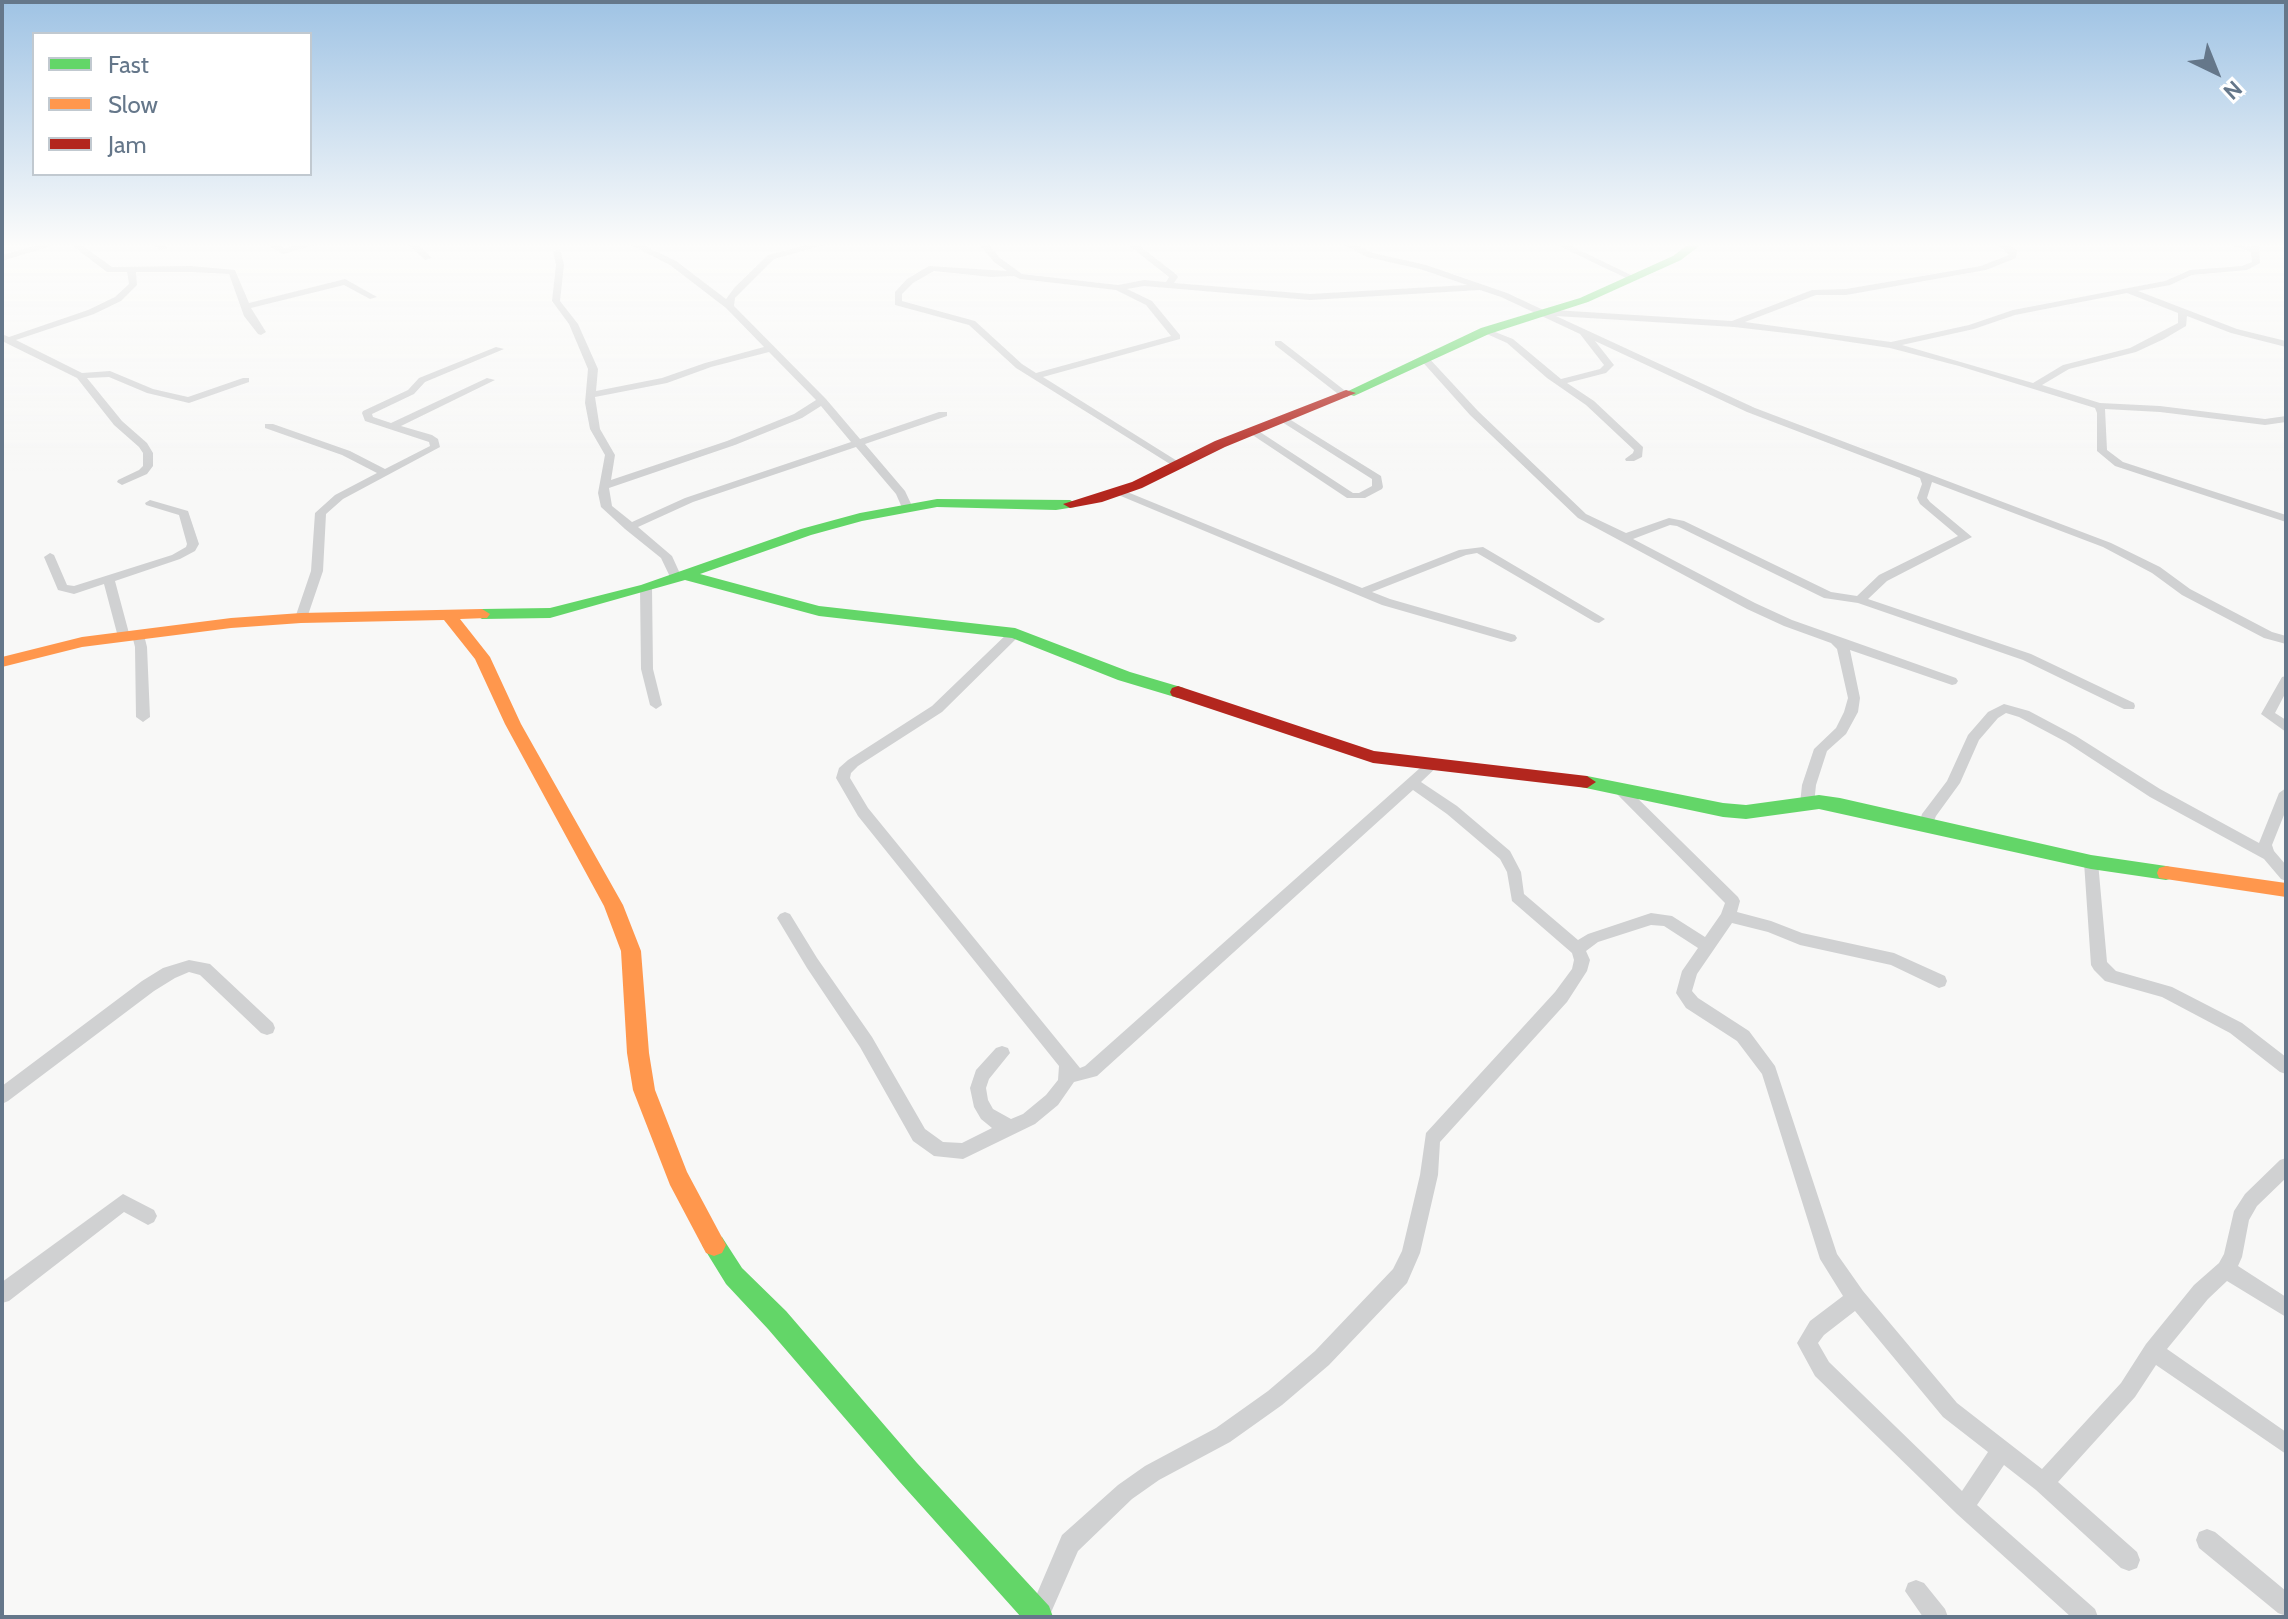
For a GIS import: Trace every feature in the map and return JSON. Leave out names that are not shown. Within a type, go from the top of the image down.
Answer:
[{"type":"street","points":[[5,338],[62,320]]},
{"type":"street","points":[[253,320],[261,332]]},
{"type":"street","points":[[570,320],[593,369],[590,395],[595,429],[610,455],[604,486],[607,507],[666,556],[680,577],[819,611],[1015,633],[1124,676],[1373,757],[1570,778],[1723,810],[1746,812],[1807,804],[1840,805],[2091,862],[2286,890]]},
{"type":"street","points":[[742,320],[822,401],[901,493],[907,508]]},
{"type":"street","points":[[965,320],[1035,376],[1178,466]]},
{"type":"street","points":[[1035,376],[1177,337],[1163,320]]},
{"type":"street","points":[[2,662],[82,642],[301,618],[550,613],[646,588],[833,523],[907,508],[959,502],[1056,506],[1120,492],[1220,444],[1286,420],[1485,331],[1519,320]]},
{"type":"street","points":[[1557,320],[1751,410],[1925,477],[1974,492],[2126,553],[2186,592],[2268,635],[2286,640]]},
{"type":"street","points":[[1634,320],[1734,324],[1891,345],[2099,406],[2160,409],[2265,422],[2286,419]]},
{"type":"street","points":[[1734,324],[1745,320]]},
{"type":"street","points":[[1891,345],[1993,320]]},
{"type":"street","points":[[2034,386],[2066,367],[2133,350],[2183,324],[2183,320]]},
{"type":"street","points":[[2204,320],[2286,344]]},
{"type":"street","points":[[1485,331],[1510,341],[1581,395],[1639,449],[1638,455],[1630,459]]},
{"type":"street","points":[[1560,382],[1603,371],[1609,365],[1584,333]]},
{"type":"street","points":[[5,338],[80,376],[118,423],[148,453],[148,466],[143,472],[122,482]]},
{"type":"street","points":[[1278,343],[1345,395]]},
{"type":"street","points":[[301,618],[317,571],[321,513],[339,497],[435,447],[434,441],[428,437],[366,417],[371,410],[411,392],[422,380],[499,349]]},
{"type":"street","points":[[590,395],[664,381],[708,365],[769,349]]},
{"type":"street","points":[[1424,358],[1474,413],[1532,466],[1573,510],[1751,606],[1835,640],[1952,681]]},
{"type":"street","points":[[80,376],[110,374],[150,391],[189,400],[246,380]]},
{"type":"street","points":[[392,426],[490,380]]},
{"type":"street","points":[[604,486],[731,443],[798,416],[822,401]]},
{"type":"street","points":[[2099,406],[2102,413],[2100,443],[2106,457],[2286,519]]},
{"type":"street","points":[[629,527],[689,500],[943,414]]},
{"type":"street","points":[[1253,432],[1351,496],[1361,496],[1378,487],[1377,478],[1286,420]]},
{"type":"street","points":[[269,426],[346,453],[386,473]]},
{"type":"street","points":[[1860,600],[1883,578],[1966,537],[1925,504],[1922,498],[1926,490],[1925,477]]},
{"type":"street","points":[[1120,492],[1402,607],[1511,638]]},
{"type":"street","points":[[50,557],[62,587],[67,590],[109,580],[191,549],[193,544],[184,513],[150,503]]},
{"type":"street","points":[[1620,536],[1627,537],[1669,521],[1680,523],[1828,595],[1860,600],[2027,657],[2129,706]]},
{"type":"street","points":[[1364,591],[1472,549],[1479,549],[1599,619]]},
{"type":"street","points":[[109,580],[131,636],[141,647],[143,717]]},
{"type":"street","points":[[646,588],[647,669],[656,705]]},
{"type":"street","points":[[449,616],[482,657],[513,724],[613,905],[631,951],[638,1053],[644,1090],[678,1177],[717,1251],[734,1276],[777,1320],[1039,1617],[1070,1543],[1114,1502],[1152,1473],[1223,1435],[1275,1398],[1322,1358],[1400,1276],[1411,1253],[1429,1175],[1432,1139],[1561,997],[1579,971],[1582,960],[1578,949],[1517,897],[1514,872],[1505,855],[1452,810],[1412,783]]},
{"type":"street","points":[[1015,633],[937,709],[853,763],[844,771],[843,778],[863,812],[1077,1076],[1091,1071],[1434,763]]},
{"type":"street","points":[[1807,804],[1809,785],[1821,749],[1847,721],[1854,698],[1846,653],[1835,640]]},
{"type":"street","points":[[2286,680],[2268,714],[2286,727]]},
{"type":"street","points":[[1926,824],[1929,814],[1953,783],[1973,738],[1993,715],[2004,708],[2024,714],[2071,739],[2144,786],[2270,856]]},
{"type":"street","points":[[1618,788],[1733,901],[1728,916],[1690,971],[1684,993],[1692,1003],[1743,1036],[1769,1071],[1829,1259],[1856,1298],[1950,1410],[2043,1483],[2129,1560]]},
{"type":"street","points":[[2286,793],[2265,845],[2286,875]]},
{"type":"street","points":[[2091,862],[2099,965],[2111,976],[2166,992],[2286,1053]]},
{"type":"street","points":[[1728,916],[1771,927],[1800,939],[1894,959],[1939,981]]},
{"type":"street","points":[[785,918],[866,1042],[919,1135],[940,1150],[963,1151],[1013,1128],[1052,1100],[1066,1082],[1067,1065]]},
{"type":"street","points":[[1578,949],[1593,938],[1651,919],[1667,920],[1707,946]]},
{"type":"street","points":[[2,1096],[148,986],[169,973],[189,966],[204,969],[267,1028]]},
{"type":"street","points":[[2236,1028],[2286,1067]]},
{"type":"street","points":[[1002,1053],[982,1075],[978,1088],[980,1102],[987,1114],[998,1123],[1013,1128]]},
{"type":"street","points":[[2043,1483],[2128,1390],[2153,1351],[2201,1292],[2226,1269],[2233,1257],[2240,1217],[2251,1200],[2286,1166]]},
{"type":"street","points":[[2,1294],[123,1202],[148,1216]]},
{"type":"street","points":[[2226,1269],[2286,1308]]},
{"type":"street","points":[[1856,1298],[1817,1328],[1807,1343],[1836,1385],[1964,1507],[2087,1617]]},
{"type":"street","points":[[2153,1351],[2286,1444]]},
{"type":"street","points":[[1964,1507],[2002,1449]]},
{"type":"street","points":[[2207,1540],[2286,1605]]},
{"type":"street","points":[[1916,1591],[1937,1617]]},
{"type":"traffic: fast","points":[[1350,393],[1485,331],[1522,320]]},
{"type":"traffic: fast","points":[[482,614],[550,613],[646,588],[806,532],[860,517],[937,503],[1070,504]]},
{"type":"traffic: fast","points":[[685,575],[819,611],[1015,633],[1124,676],[1178,692]]},
{"type":"traffic: fast","points":[[1587,782],[1723,810],[1746,812],[1819,802],[1840,805],[2091,862],[2166,873]]},
{"type":"traffic: fast","points":[[714,1245],[734,1276],[777,1320],[908,1472],[1039,1616]]},
{"type":"traffic: slow","points":[[2,662],[82,642],[231,623],[301,618],[482,614]]},
{"type":"traffic: slow","points":[[449,616],[482,657],[513,724],[613,905],[631,951],[638,1053],[644,1090],[678,1177],[714,1245]]},
{"type":"traffic: slow","points":[[2166,873],[2286,890]]},
{"type":"traffic: jam","points":[[1070,504],[1102,498],[1137,485],[1220,444],[1350,393]]},
{"type":"traffic: jam","points":[[1178,692],[1373,757],[1587,782]]}]
